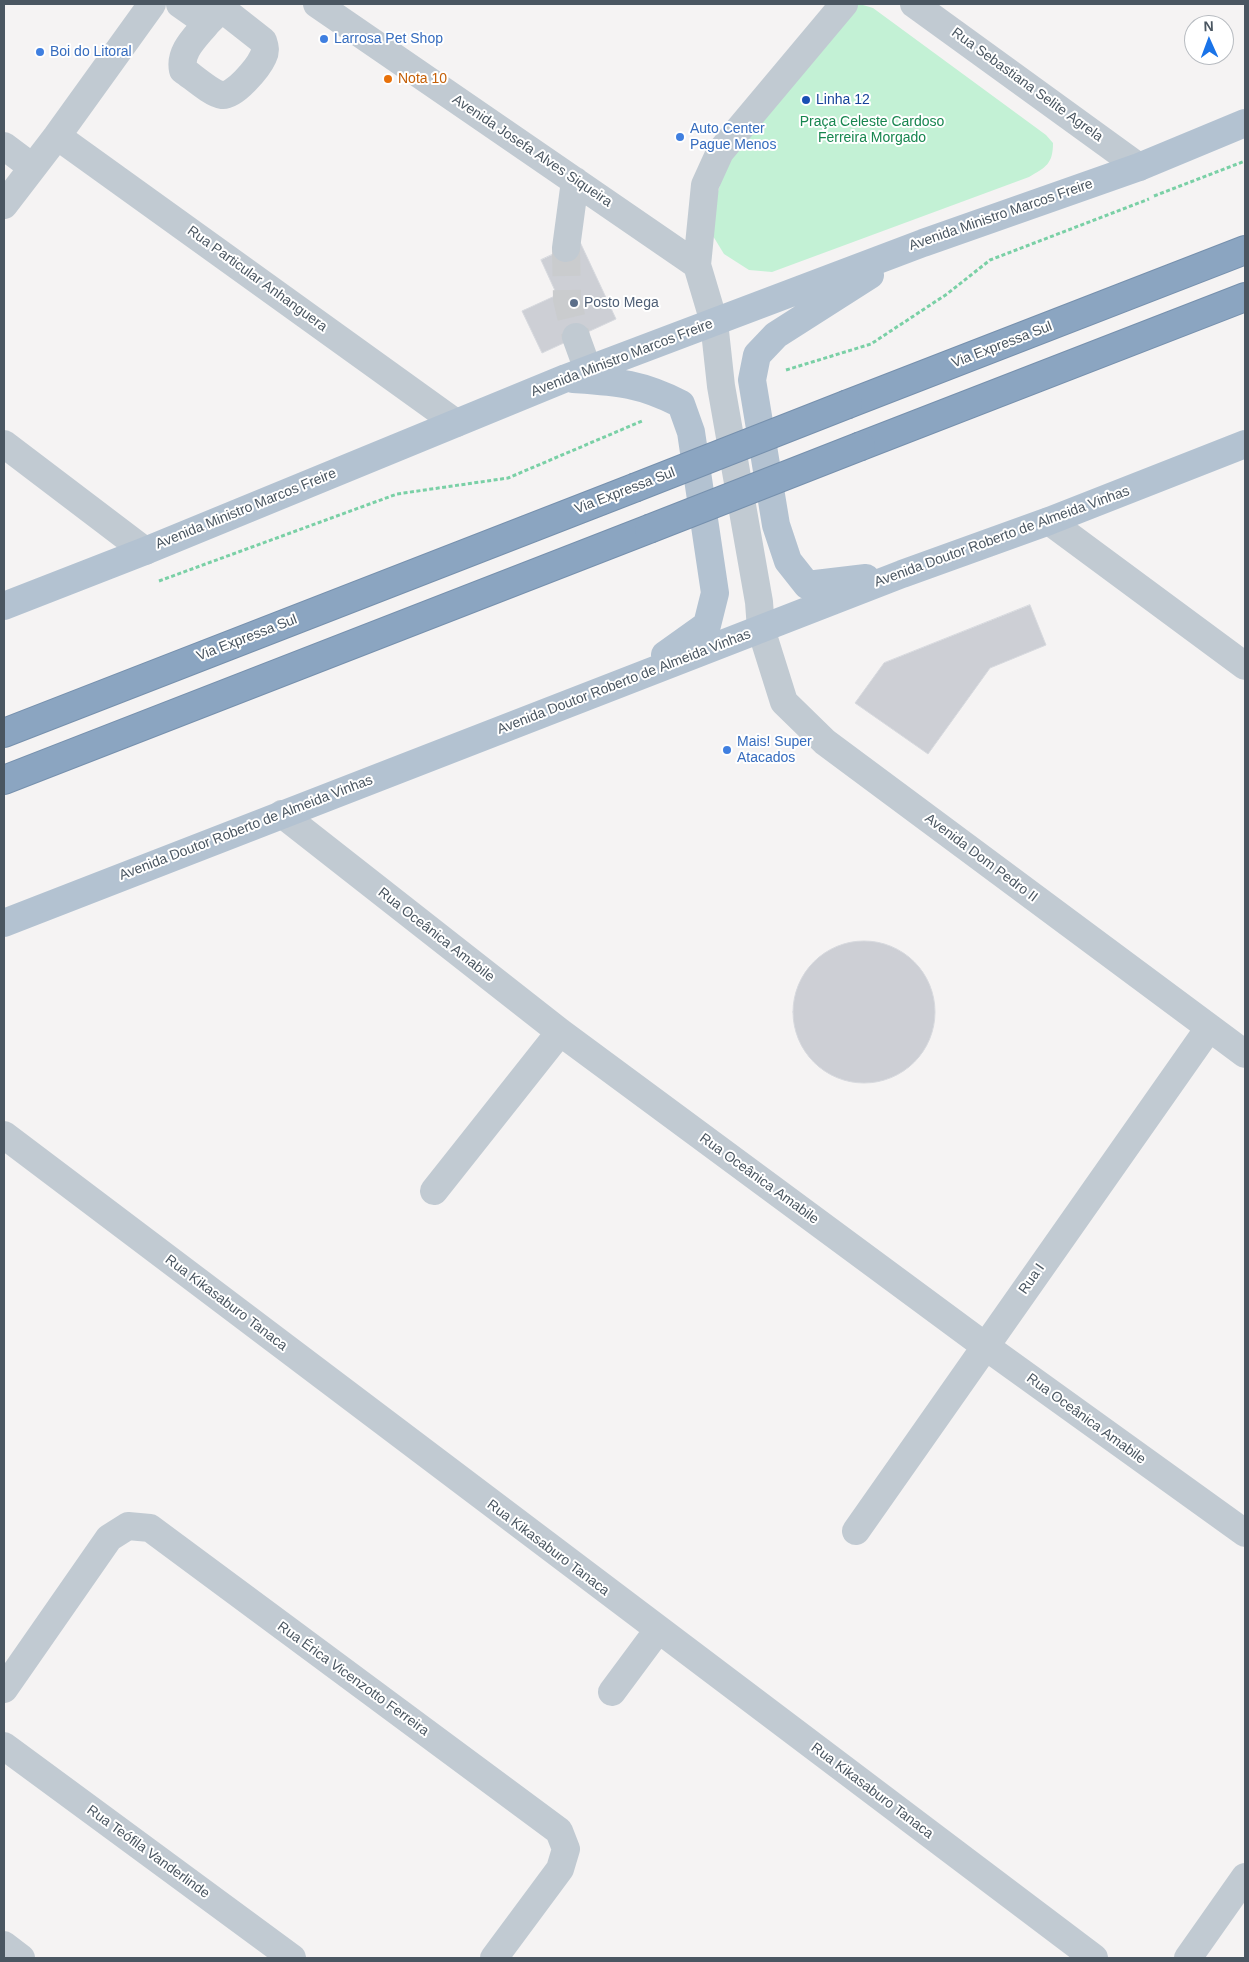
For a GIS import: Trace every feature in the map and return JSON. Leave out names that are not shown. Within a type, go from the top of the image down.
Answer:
[{"type":"highway","name":"Via Expressa Sul","points":[[4,733],[1245,250]]},
{"type":"highway","points":[[4,780],[1245,297]]},
{"type":"main road","name":"Avenida Ministro Marcos Freire","points":[[4,606],[145,551],[577,374],[922,243],[1139,167],[1245,123]]},
{"type":"main road","points":[[902,574],[807,585],[788,560],[776,525],[752,380],[757,355],[776,334],[922,243]]},
{"type":"main road","points":[[577,374],[630,383],[659,392],[681,404],[691,432],[715,593],[707,625],[631,679]]},
{"type":"main road","name":"Avenida Doutor Roberto de Almeida Vinhas","points":[[4,923],[902,574],[1049,521],[1245,444]]},
{"type":"street","points":[[4,205],[57,136],[152,4]]},
{"type":"street","points":[[180,4],[217,12]]},
{"type":"street","name":"Avenida Josefa Alves Siqueira","points":[[317,4],[697,264]]},
{"type":"street","points":[[697,264],[705,185],[720,152],[844,4]]},
{"type":"street","name":"Rua Sebastiana Selite Agrela","points":[[914,4],[1139,167]]},
{"type":"street","name":"Rua Particular Anhanguera","points":[[57,136],[456,423]]},
{"type":"street","points":[[4,146],[32,167]]},
{"type":"street","points":[[566,248],[575,181]]},
{"type":"street","points":[[657,237],[683,235],[701,221]]},
{"type":"street","name":"Avenida Dom Pedro II","points":[[697,264],[714,322],[720,386],[759,602],[761,629],[784,702],[825,742],[1245,1054]]},
{"type":"street","points":[[576,337],[577,374]]},
{"type":"street","points":[[4,444],[145,551]]},
{"type":"street","points":[[1049,521],[1245,666]]},
{"type":"street","name":"Rua Oceânica Amabile","points":[[282,814],[560,1032],[985,1346],[1245,1533]]},
{"type":"street","name":"Rua I","points":[[856,1531],[1209,1028]]},
{"type":"street","points":[[434,1191],[560,1032]]},
{"type":"street","name":"Rua Kikasaburo Tanaca","points":[[4,1135],[1094,1958]]},
{"type":"street","name":"Rua Érica Vicenzotto Ferreira","points":[[4,1689],[109,1538],[128,1526],[150,1528],[559,1830],[566,1849],[560,1869],[494,1958]]},
{"type":"street","points":[[612,1692],[658,1630]]},
{"type":"street","name":"Rua Teófila Vanderlinde","points":[[4,1746],[292,1958]]},
{"type":"street","points":[[1188,1958],[1245,1877]]},
{"type":"street","points":[[4,1945],[21,1958]]},
{"type":"green space","name":"Praça Celeste Cardoso Ferreira Morgado","points":[[848,5],[863,5],[873,8],[1046,135],[1053,143],[1052,156],[1044,167],[1029,177],[772,272],[749,270],[724,254],[713,236],[714,206],[730,156]]},
{"type":"building","name":"Posto Mega","points":[[580,242],[616,319],[542,353],[522,311],[557,295],[541,260]]},
{"type":"building","points":[[1030,605],[1046,645],[990,668],[928,754],[855,703],[884,663]]},
{"type":"building","points":[[864,941],[891,947],[903,953],[914,962],[923,973],[929,985],[935,1012],[929,1039],[923,1051],[914,1062],[903,1071],[891,1077],[864,1083],[837,1077],[825,1071],[814,1062],[805,1051],[799,1039],[793,1012],[799,985],[805,973],[814,962],[825,953],[837,947]]},
{"type":"tunnel","points":[[566,248],[567,299],[576,337]]},
{"type":"place","name":"Larrosa Pet Shop","points":[[324,39]]},
{"type":"place","name":"Boi do Litoral","points":[[40,52]]},
{"type":"place","name":"Nota 10","points":[[388,79]]},
{"type":"place","name":"Linha 12","points":[[806,100]]},
{"type":"place","name":"Auto Center Pague Menos","points":[[680,137]]},
{"type":"place","name":"Posto Mega","points":[[574,303]]},
{"type":"place","name":"Mais! Super Atacados","points":[[727,750]]}]
